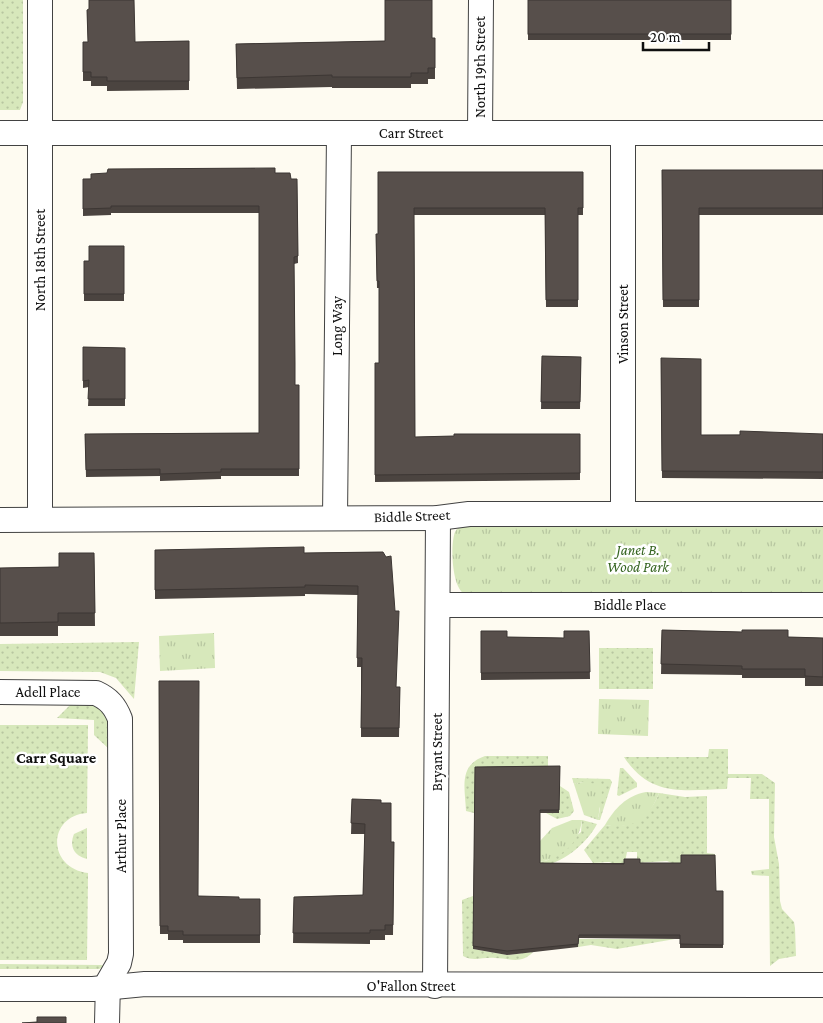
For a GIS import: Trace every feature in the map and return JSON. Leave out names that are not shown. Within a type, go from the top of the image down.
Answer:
[{"type":"street","name":"North 18th Street","points":[[40,0],[40,519]]},
{"type":"street","name":"North 19th Street","points":[[480,133],[481,0]]},
{"type":"street","name":"Carr Street","points":[[0,133],[823,133]]},
{"type":"street","name":"Vinson Street","points":[[623,133],[623,514]]},
{"type":"street","name":"Long Way","points":[[336,518],[339,134]]},
{"type":"street","name":"Biddle Street","points":[[0,520],[438,518],[469,514],[823,514]]},
{"type":"street","name":"Bryant Street","points":[[435,986],[438,518]]},
{"type":"street","name":"Biddle Place","points":[[438,605],[823,605]]},
{"type":"street","name":"Adell Place","points":[[0,692],[96,693]]},
{"type":"street","name":"Arthur Place","points":[[96,693],[106,698],[116,708],[120,719],[121,732],[121,954],[107,987]]},
{"type":"street","name":"O'Fallon Street","points":[[0,989],[107,987],[145,984],[435,986],[823,985]]},
{"type":"street","points":[[107,987],[107,1023]]},
{"type":"green space","points":[[0,0],[23,0],[23,102],[20,110],[0,110]]},
{"type":"green space","name":"Janet B. Wood Park","points":[[823,523],[823,594],[463,593],[459,589],[454,574],[453,538],[455,532],[464,525]]},
{"type":"green space","points":[[214,633],[215,668],[160,671],[159,636]]},
{"type":"green space","points":[[139,642],[134,699],[116,678],[100,672],[0,671],[0,644]]},
{"type":"green space","points":[[599,648],[653,648],[653,689],[599,689]]},
{"type":"green space","points":[[599,699],[649,700],[648,736],[598,734]]},
{"type":"green space","points":[[72,703],[94,703],[102,707],[106,712],[109,724],[109,749],[94,735],[94,720],[57,718]]},
{"type":"green space","points":[[0,725],[88,725],[87,813],[74,816],[65,823],[59,832],[57,842],[59,853],[65,862],[75,869],[88,873],[87,960],[0,960]]},
{"type":"green space","points":[[709,749],[728,749],[728,774],[762,774],[775,783],[774,837],[779,864],[780,901],[782,909],[794,922],[796,956],[779,959],[770,966],[769,876],[752,875],[751,871],[769,869],[769,799],[750,799],[751,778],[728,778],[727,789],[670,789],[645,779],[634,770],[624,757],[708,757]]},
{"type":"green space","points":[[485,756],[548,756],[548,770],[474,813],[466,811],[464,786],[467,771],[476,760]]},
{"type":"green space","points":[[620,768],[623,768],[637,783],[637,787],[619,796],[617,795]]},
{"type":"green space","points":[[572,778],[610,779],[612,782],[600,820],[598,820],[600,808],[583,782],[574,784]]},
{"type":"green space","points":[[583,782],[597,784],[602,790],[598,820],[584,815],[574,784]]},
{"type":"green space","points":[[560,786],[569,792],[574,811],[570,816],[557,819],[546,813],[559,813]]},
{"type":"green space","points":[[646,792],[659,793],[650,810],[639,821],[624,826],[605,825],[622,804],[633,796]]},
{"type":"green space","points":[[659,793],[685,797],[707,796],[707,853],[715,854],[715,858],[681,867],[667,861],[637,863],[637,852],[627,852],[624,867],[609,862],[593,863],[584,850],[605,825],[623,825],[638,820],[650,809]]},
{"type":"green space","points":[[572,820],[582,820],[573,843],[562,853],[540,862],[540,841],[552,828]]},
{"type":"green space","points":[[582,820],[597,824],[587,839],[573,852],[557,862],[540,867],[540,862],[548,860],[581,832]]},
{"type":"green space","points":[[87,828],[87,859],[76,853],[72,843],[74,834]]},
{"type":"green space","points":[[473,896],[473,949],[507,955],[533,952],[519,960],[500,958],[475,959],[463,956],[462,900]]},
{"type":"green space","points":[[579,939],[675,939],[617,949],[591,945],[578,947]]},
{"type":"green space","points":[[0,964],[106,966],[99,969],[0,969]]},
{"type":"building","points":[[89,0],[134,0],[135,42],[189,41],[189,81],[107,81],[107,77],[91,77],[91,72],[83,72],[83,42],[88,42],[87,10],[89,9]]},
{"type":"building","points":[[385,0],[432,0],[432,38],[435,38],[435,68],[428,68],[428,73],[411,73],[411,77],[332,77],[332,75],[237,78],[236,44],[385,41]]},
{"type":"building","points":[[528,0],[731,0],[731,34],[528,34]]},
{"type":"building","points":[[275,168],[275,173],[290,173],[291,179],[297,179],[298,256],[294,257],[295,385],[299,385],[299,469],[221,469],[221,472],[160,474],[160,469],[86,470],[85,434],[259,433],[259,206],[111,206],[111,208],[83,209],[83,179],[91,179],[91,174],[107,173],[108,169]]},
{"type":"building","points":[[662,170],[823,170],[823,208],[699,208],[699,300],[663,300]]},
{"type":"building","points":[[378,172],[583,172],[583,208],[578,208],[578,300],[546,300],[545,208],[414,208],[415,437],[454,436],[454,434],[580,434],[580,473],[375,475],[375,363],[379,363],[379,281],[377,281],[376,234],[378,234]]},
{"type":"building","points":[[89,246],[124,246],[124,294],[84,294],[84,261],[89,261]]},
{"type":"building","points":[[83,347],[125,348],[125,399],[88,399],[89,380],[83,381]]},
{"type":"building","points":[[542,356],[581,357],[580,402],[541,402]]},
{"type":"building","points":[[661,358],[701,359],[701,435],[740,435],[740,431],[823,434],[823,472],[662,471]]},
{"type":"building","points":[[304,547],[304,553],[383,552],[386,557],[391,556],[395,611],[399,611],[396,687],[400,687],[399,728],[361,728],[362,658],[357,658],[358,586],[305,585],[305,587],[155,590],[155,550]]},
{"type":"building","points":[[59,553],[94,553],[95,613],[58,613],[58,622],[0,623],[0,568],[59,567]]},
{"type":"building","points":[[662,630],[742,632],[742,630],[788,630],[788,637],[823,638],[823,677],[805,676],[805,669],[742,669],[742,666],[661,664]]},
{"type":"building","points":[[481,631],[507,631],[507,637],[564,638],[564,631],[589,631],[590,672],[481,673]]},
{"type":"building","points":[[159,681],[199,681],[198,896],[260,899],[260,935],[183,935],[183,931],[168,931],[168,926],[160,926]]},
{"type":"building","points":[[560,766],[559,810],[540,810],[540,863],[624,864],[624,859],[640,859],[640,863],[681,863],[681,855],[715,855],[716,891],[723,891],[723,945],[680,944],[680,935],[579,935],[578,944],[507,951],[473,946],[475,767]]},
{"type":"building","points":[[352,799],[381,800],[381,803],[391,803],[391,842],[394,842],[393,925],[385,925],[385,930],[370,930],[370,933],[293,933],[294,897],[363,895],[365,824],[351,823]]},
{"type":"building","points":[[37,1017],[66,1017],[66,1023],[22,1023],[37,1022]]},
{"type":"district","name":"Carr Square","points":[[56,757]]}]
